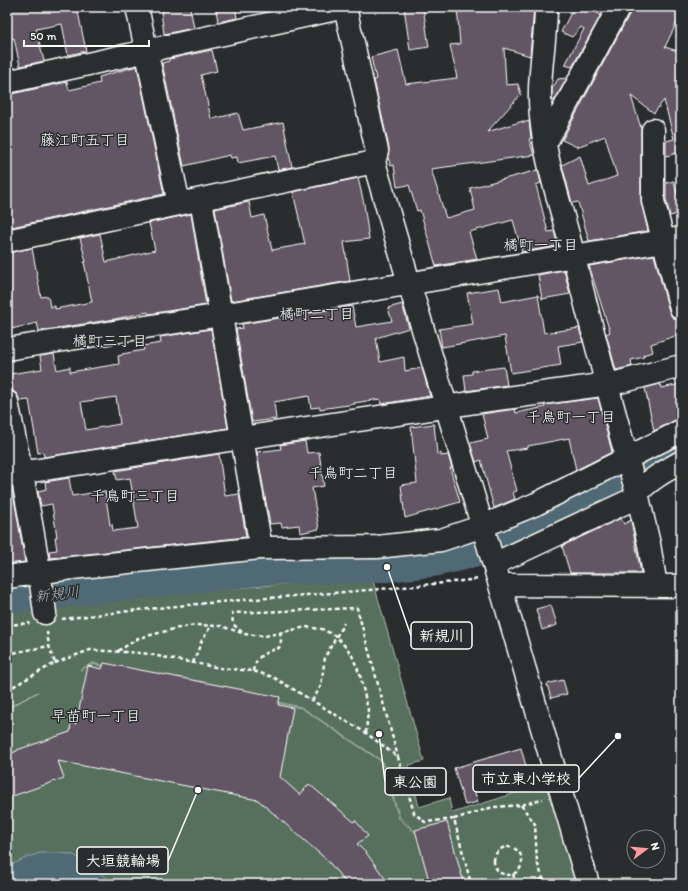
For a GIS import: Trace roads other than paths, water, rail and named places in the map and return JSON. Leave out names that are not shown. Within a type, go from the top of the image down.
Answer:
[{"type":"street","points":[[138,7],[179,204]]},
{"type":"street","points":[[7,82],[345,7],[377,151],[374,162],[409,283],[484,528],[588,884]]},
{"type":"street","points":[[546,7],[540,100],[545,144],[650,544],[656,586]]},
{"type":"street","points":[[545,144],[620,7]]},
{"type":"street","points":[[654,130],[653,201],[672,240],[681,308]]},
{"type":"street","points":[[7,241],[374,162]]},
{"type":"street","points":[[201,200],[261,548]]},
{"type":"street","points":[[7,349],[222,315],[672,240]]},
{"type":"street","points":[[14,474],[242,438],[620,382],[681,366]]},
{"type":"street","points":[[7,402],[14,474],[40,576],[45,617]]},
{"type":"street","points":[[7,577],[40,576],[261,548],[377,547],[441,540],[484,528],[628,462],[681,431]]},
{"type":"street","points":[[496,572],[630,500],[643,486],[661,473],[681,462]]},
{"type":"street","points":[[496,572],[509,585],[681,586]]},
{"type":"water","points":[[40,853],[61,853],[74,855],[115,884],[7,884],[7,867]]},
{"type":"waterway","name":"新規川","points":[[7,599],[265,570],[387,567],[438,561],[473,553],[561,516],[681,450]]},
{"type":"place","name":"新規川","points":[[387,567]]},
{"type":"place","name":"東公園","points":[[379,734]]},
{"type":"place","name":"市立東小学校","points":[[618,736]]},
{"type":"place","name":"大垣競輪場","points":[[198,790]]},
{"type":"district","name":"藤江町五丁目","points":[[85,140]]},
{"type":"district","name":"橘町一丁目","points":[[541,245]]},
{"type":"district","name":"橘町二丁目","points":[[317,314]]},
{"type":"district","name":"橘町三丁目","points":[[110,341]]},
{"type":"district","name":"千鳥町一丁目","points":[[571,417]]},
{"type":"district","name":"千鳥町二丁目","points":[[353,473]]},
{"type":"district","name":"千鳥町三丁目","points":[[135,496]]},
{"type":"district","name":"早苗町一丁目","points":[[96,716]]}]
